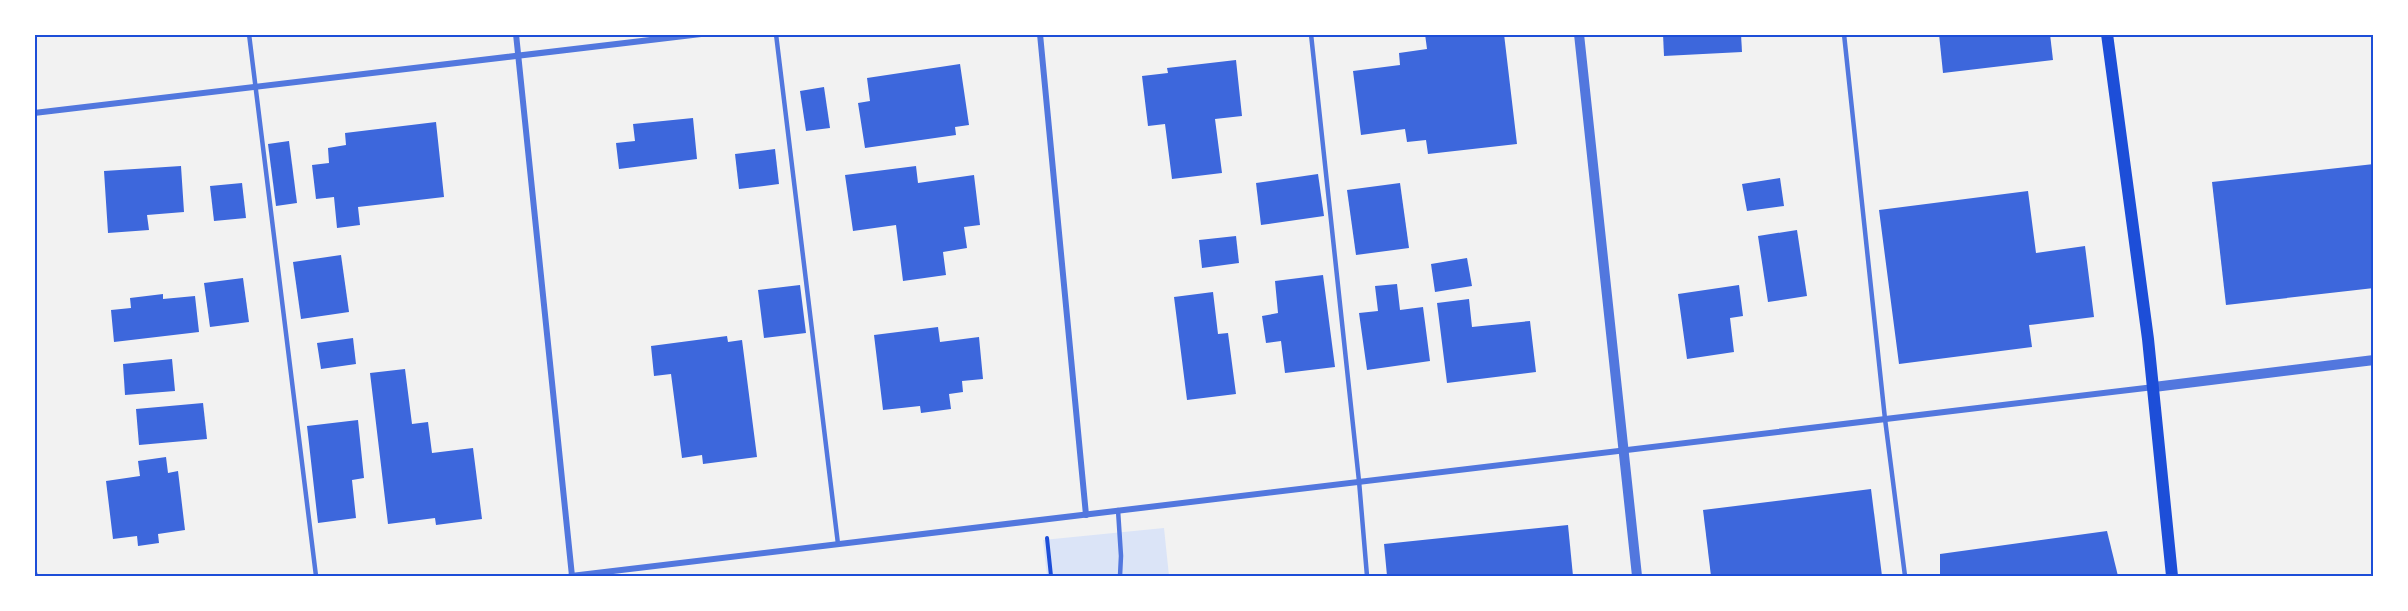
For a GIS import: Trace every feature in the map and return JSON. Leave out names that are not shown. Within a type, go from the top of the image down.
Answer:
[{"type":"main road","points":[[2107,34],[2154,387],[2172,576]]},
{"type":"street","points":[[516,34],[572,576],[2373,360]]},
{"type":"street","points":[[34,114],[700,34]]},
{"type":"street","points":[[1040,34],[1086,515]]},
{"type":"street","points":[[1579,34],[1637,576]]},
{"type":"street","points":[[34,572],[35,576]]},
{"type":"lane","points":[[249,34],[316,576]]},
{"type":"lane","points":[[776,34],[838,544]]},
{"type":"lane","points":[[1311,34],[1359,481],[1367,576]]},
{"type":"lane","points":[[1844,34],[1885,419],[1905,576]]},
{"type":"lane","points":[[1118,510],[1120,576]]},
{"type":"path","points":[[1045,520],[1051,576]]},
{"type":"shaded area","points":[[1164,528],[1169,576],[1047,576],[1043,540]]},
{"type":"building","points":[[1425,34],[1504,34],[1517,144],[1428,154],[1426,140],[1407,142],[1405,129],[1361,135],[1353,71],[1400,65],[1399,53],[1427,49]]},
{"type":"building","points":[[1663,34],[1741,34],[1742,52],[1664,56]]},
{"type":"building","points":[[1939,34],[2050,34],[2053,60],[1943,73]]},
{"type":"building","points":[[1236,60],[1242,116],[1215,119],[1222,173],[1172,179],[1165,124],[1148,126],[1142,76],[1168,73],[1167,68]]},
{"type":"building","points":[[960,64],[969,125],[955,127],[956,135],[865,148],[858,103],[870,101],[867,78]]},
{"type":"building","points":[[824,87],[830,128],[806,131],[800,91]]},
{"type":"building","points":[[693,118],[697,159],[619,169],[616,143],[635,141],[633,124]]},
{"type":"building","points":[[436,122],[444,197],[358,207],[360,225],[337,228],[334,197],[316,199],[312,165],[329,163],[328,148],[346,145],[345,133]]},
{"type":"building","points":[[289,141],[297,203],[276,206],[268,144]]},
{"type":"building","points":[[775,149],[779,184],[739,189],[735,154]]},
{"type":"building","points":[[2374,164],[2374,288],[2226,305],[2212,182]]},
{"type":"building","points":[[181,166],[184,212],[147,215],[149,230],[108,233],[104,171]]},
{"type":"building","points":[[916,166],[918,183],[974,175],[980,225],[964,227],[967,248],[943,252],[946,275],[903,281],[896,225],[853,231],[845,175]]},
{"type":"building","points":[[1318,174],[1324,216],[1261,225],[1256,183]]},
{"type":"building","points":[[1780,178],[1784,206],[1747,211],[1742,184]]},
{"type":"building","points":[[242,183],[246,218],[214,221],[210,186]]},
{"type":"building","points":[[1400,183],[1409,248],[1356,255],[1347,190]]},
{"type":"building","points":[[2028,191],[2036,253],[2085,246],[2094,317],[2029,325],[2032,347],[1899,364],[1879,210]]},
{"type":"building","points":[[1797,230],[1807,296],[1768,302],[1758,236]]},
{"type":"building","points":[[1236,236],[1239,263],[1202,268],[1199,240]]},
{"type":"building","points":[[341,255],[349,312],[301,319],[293,262]]},
{"type":"building","points":[[1467,258],[1472,286],[1435,292],[1431,264]]},
{"type":"building","points":[[1323,275],[1335,367],[1285,373],[1281,341],[1266,343],[1262,316],[1278,313],[1275,281]]},
{"type":"building","points":[[243,278],[249,322],[210,327],[204,283]]},
{"type":"building","points":[[1397,284],[1400,310],[1423,307],[1430,361],[1367,370],[1359,313],[1378,311],[1375,286]]},
{"type":"building","points":[[800,285],[806,333],[764,338],[758,290]]},
{"type":"building","points":[[1739,285],[1743,316],[1730,318],[1734,352],[1687,359],[1678,294]]},
{"type":"building","points":[[1213,292],[1218,334],[1228,333],[1236,394],[1187,400],[1174,297]]},
{"type":"building","points":[[163,294],[163,299],[195,296],[199,332],[114,342],[111,310],[131,308],[130,298]]},
{"type":"building","points":[[1469,299],[1472,327],[1530,321],[1536,372],[1447,383],[1437,303]]},
{"type":"building","points":[[938,327],[940,342],[979,337],[983,379],[962,381],[963,392],[949,394],[951,409],[921,413],[920,406],[883,410],[874,335]]},
{"type":"building","points":[[727,336],[728,342],[742,340],[757,457],[703,464],[702,455],[682,458],[671,374],[654,376],[651,346]]},
{"type":"building","points":[[353,338],[356,364],[321,369],[317,343]]},
{"type":"building","points":[[172,359],[175,391],[125,395],[123,364]]},
{"type":"building","points":[[405,369],[412,424],[428,422],[432,453],[473,448],[482,519],[436,525],[435,518],[388,524],[370,373]]},
{"type":"building","points":[[203,403],[207,439],[139,445],[136,409]]},
{"type":"building","points":[[358,420],[364,478],[352,480],[356,518],[318,523],[307,426]]},
{"type":"building","points":[[166,457],[168,473],[178,471],[185,530],[158,534],[159,543],[138,546],[137,536],[113,539],[106,481],[140,476],[138,461]]},
{"type":"building","points":[[1871,489],[1882,576],[1711,576],[1703,510]]},
{"type":"building","points":[[1568,525],[1573,576],[1387,576],[1384,544]]},
{"type":"building","points":[[2107,531],[2118,576],[1940,576],[1940,554]]}]
